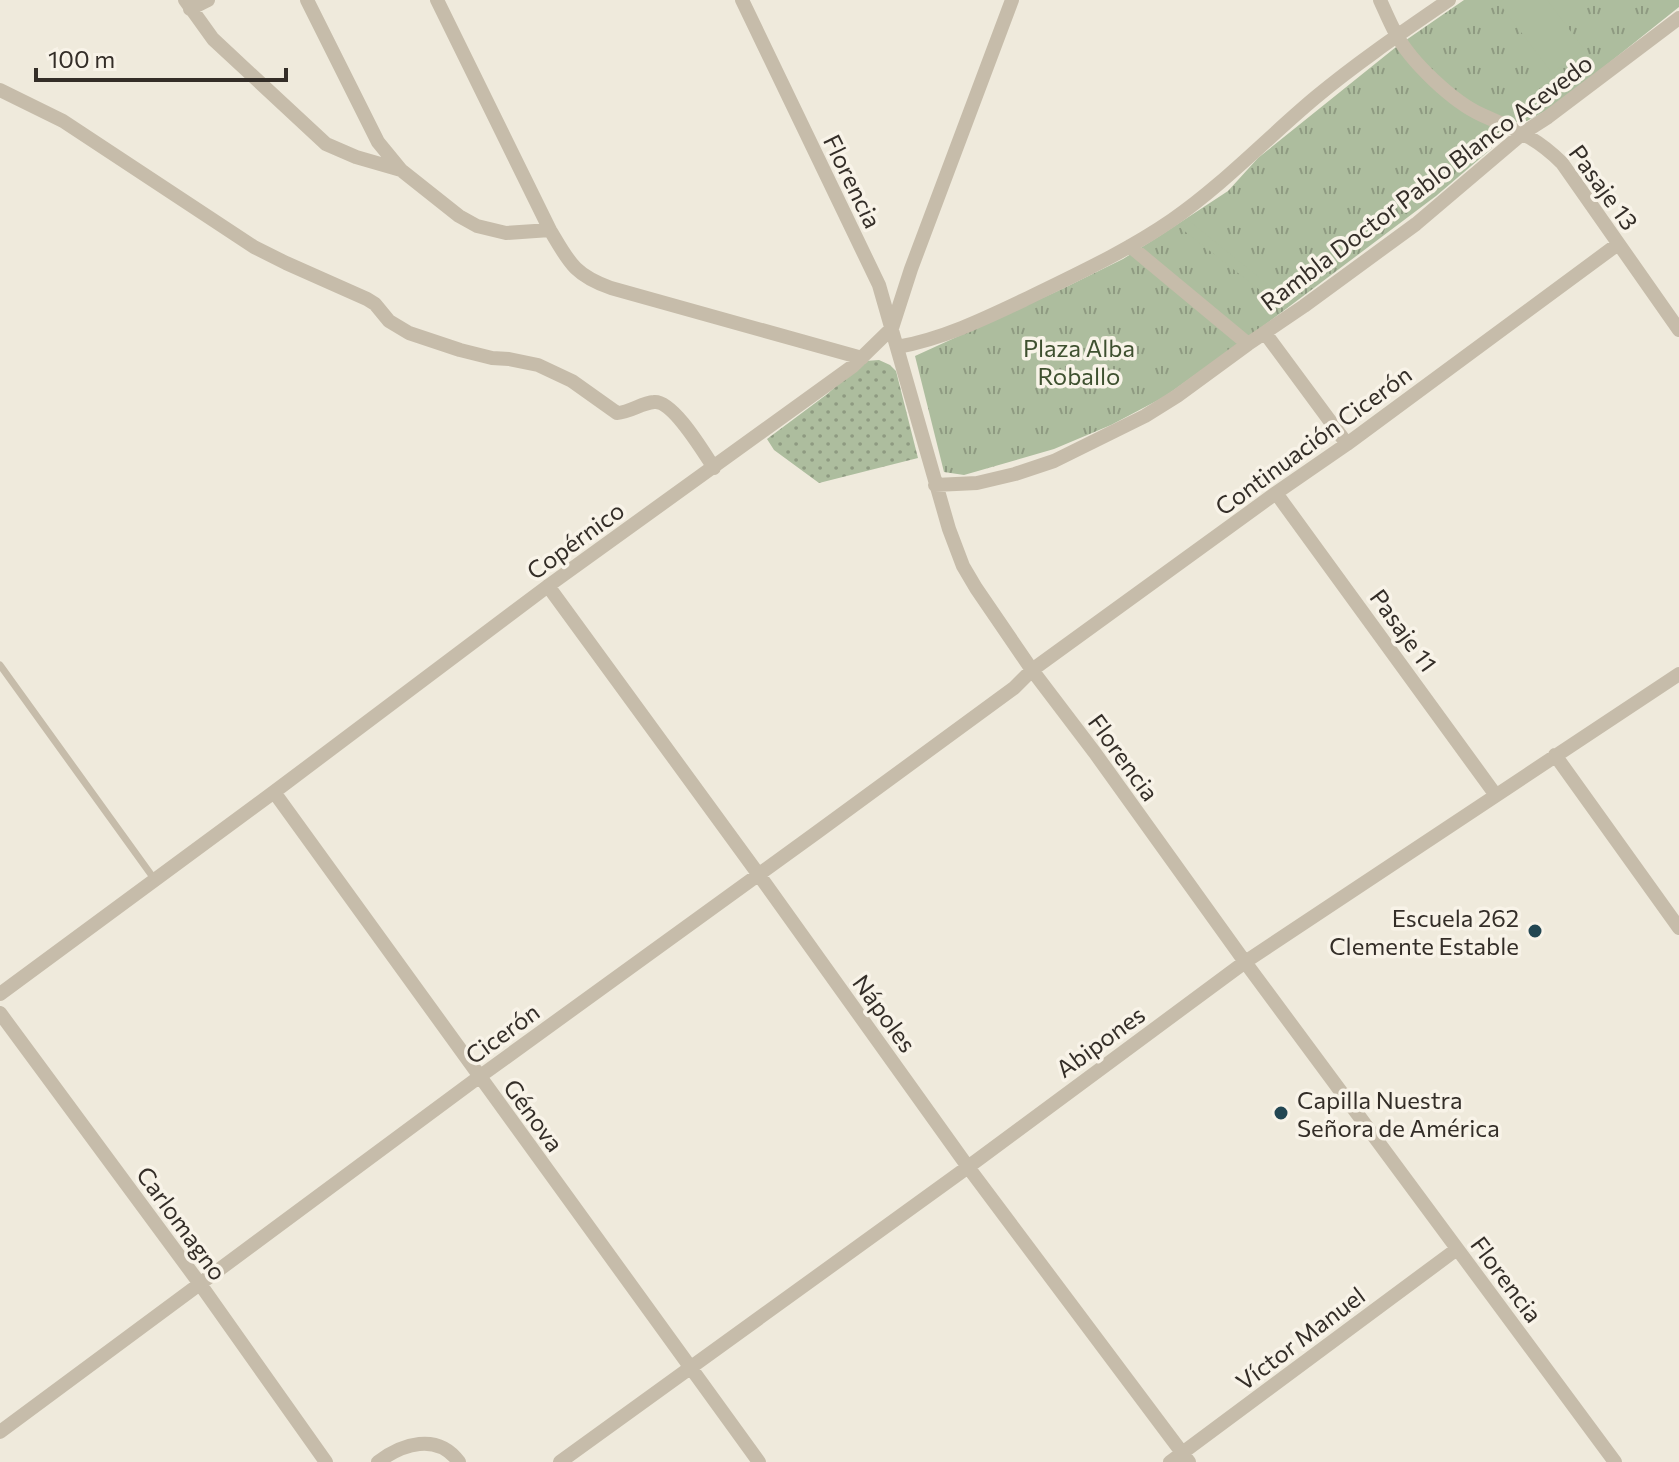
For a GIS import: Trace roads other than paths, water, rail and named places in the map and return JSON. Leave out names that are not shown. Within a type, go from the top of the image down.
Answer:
[{"type":"street","points":[[208,0],[188,4],[213,39],[326,144],[356,157],[401,170]]},
{"type":"street","points":[[307,0],[378,142],[401,170],[459,216],[477,226],[506,233],[550,230]]},
{"type":"street","points":[[437,0],[550,230],[578,272],[593,281],[862,358]]},
{"type":"street","name":"Florencia","points":[[742,0],[879,285],[949,529],[963,566],[976,588],[1032,670],[1245,962],[1615,1462]]},
{"type":"street","name":"Copérnico","points":[[0,994],[548,586],[862,358],[892,328],[911,269],[1012,0]]},
{"type":"street","name":"Pasaje 13","points":[[1380,0],[1397,37],[1429,76],[1460,103],[1537,140],[1562,163],[1679,330]]},
{"type":"street","points":[[897,347],[942,336],[986,318],[1130,246],[1174,218],[1245,162],[1316,97],[1449,0]]},
{"type":"street","name":"Rambla Doctor Pablo Blanco Acevedo","points":[[935,485],[995,480],[1054,461],[1145,416],[1177,396],[1416,224],[1523,133],[1679,18]]},
{"type":"street","points":[[0,90],[63,121],[254,247],[367,299],[389,321],[409,333],[492,358],[538,365],[572,381],[617,413],[662,402],[679,419],[714,468]]},
{"type":"street","name":"Continuación Cicerón","points":[[1032,670],[1347,444],[1618,244]]},
{"type":"street","points":[[1130,246],[1248,344]]},
{"type":"street","points":[[1265,333],[1347,444]]},
{"type":"street","name":"Pasaje 11","points":[[1276,493],[1495,794]]},
{"type":"street","name":"Nápoles","points":[[548,586],[968,1167],[1186,1457]]},
{"type":"street","name":"Cicerón","points":[[0,1432],[479,1077],[1014,688],[1032,670]]},
{"type":"street","name":"Abipones","points":[[560,1462],[1245,962],[1679,674]]},
{"type":"street","points":[[1555,755],[1679,928]]},
{"type":"street","name":"Génova","points":[[274,792],[759,1462]]},
{"type":"street","name":"Carlomagno","points":[[0,1013],[200,1284],[326,1462]]},
{"type":"street","name":"Víctor Manuel","points":[[1170,1462],[1186,1457],[1457,1249]]},
{"type":"street","points":[[378,1462],[403,1447],[426,1444],[445,1450],[459,1462]]},
{"type":"lane","points":[[0,665],[155,880]]},
{"type":"place","name":"Escuela 262 Clemente Estable","points":[[1535,931]]},
{"type":"place","name":"Capilla Nuestra Señora de América","points":[[1281,1113]]},
{"type":"park label","name":"Plaza Alba Roballo","points":[[1079,361]]}]
